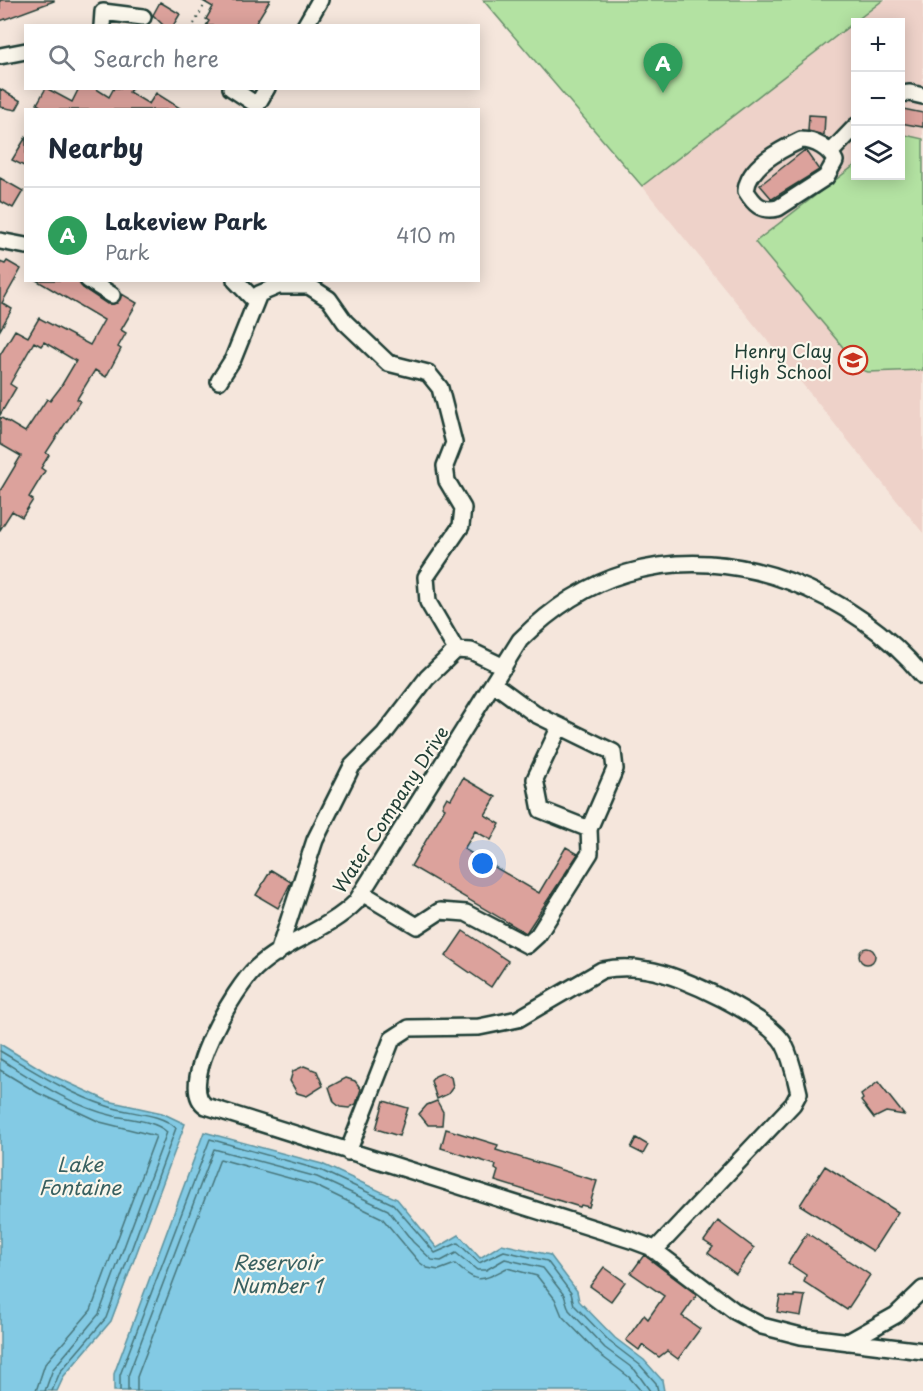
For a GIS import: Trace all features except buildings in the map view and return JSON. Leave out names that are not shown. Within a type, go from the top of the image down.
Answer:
[{"type":"street","points":[[306,24],[320,0]]},
{"type":"street","points":[[102,24],[103,12],[143,17]]},
{"type":"street","points":[[0,56],[24,51]]},
{"type":"street","points":[[234,90],[257,105],[266,90]]},
{"type":"street","points":[[905,94],[923,96]]},
{"type":"street","points":[[831,152],[851,130]]},
{"type":"street","points":[[808,140],[831,152],[835,161],[826,177],[778,208],[769,210],[755,205],[746,191],[755,171],[788,146],[808,140]]},
{"type":"street","points":[[0,241],[24,246]]},
{"type":"street","points":[[91,282],[112,295]]},
{"type":"street","points":[[237,282],[255,301]]},
{"type":"street","points":[[219,381],[233,359],[259,294],[278,286],[309,286],[329,298],[345,322],[388,363],[428,373],[440,388],[454,443],[445,466],[447,481],[463,508],[461,526],[426,577],[427,593],[428,602],[456,650]]},
{"type":"street","name":"Water Company Drive","points":[[923,676],[874,627],[827,597],[772,576],[724,566],[697,564],[651,567],[626,573],[588,589],[520,640],[362,893],[348,909],[332,921],[278,953],[251,974],[212,1037],[197,1074],[198,1097],[201,1103],[215,1109],[634,1241],[654,1251],[736,1312],[762,1326],[801,1336],[923,1351]]},
{"type":"street","points":[[278,953],[315,840],[352,766],[384,734],[427,678],[456,650],[471,651],[504,667]]},
{"type":"street","points":[[362,893],[417,926],[440,911],[466,913],[527,945],[538,935],[590,853],[589,829],[615,769],[613,752],[535,714],[494,684]]},
{"type":"street","points":[[560,726],[535,779],[541,810],[589,829]]},
{"type":"street","points":[[348,1152],[392,1039],[409,1028],[479,1027],[518,1019],[602,970],[616,967],[650,970],[692,984],[756,1016],[783,1043],[799,1093],[793,1104],[654,1251]]},
{"type":"street","points":[[848,1342],[896,1314],[923,1289]]},
{"type":"path","points":[[194,24],[207,0]]},
{"type":"shaded area","name":"Henry Clay High School","points":[[883,0],[923,0],[923,533],[642,186],[851,25],[851,180],[905,180],[905,18],[860,18]]},
{"type":"green space","points":[[483,0],[883,0],[860,18],[851,18],[851,25],[642,186]]},
{"type":"green space","points":[[905,135],[923,139],[923,370],[868,372],[862,370],[755,242],[851,168],[851,180],[905,180]]},
{"type":"water","name":"Lake Fontaine","points":[[0,1044],[49,1074],[108,1101],[162,1113],[185,1124],[111,1321],[64,1376],[57,1391],[0,1391]]},
{"type":"water","name":"Reservoir Number 1","points":[[204,1132],[322,1164],[397,1199],[437,1248],[459,1235],[480,1258],[502,1244],[550,1255],[577,1291],[579,1301],[615,1338],[644,1360],[662,1380],[664,1391],[114,1391],[114,1374]]},
{"type":"place","name":"Lakeview Park","points":[[663,93]]},
{"type":"place","name":"Henry Clay High School","points":[[853,360]]}]
